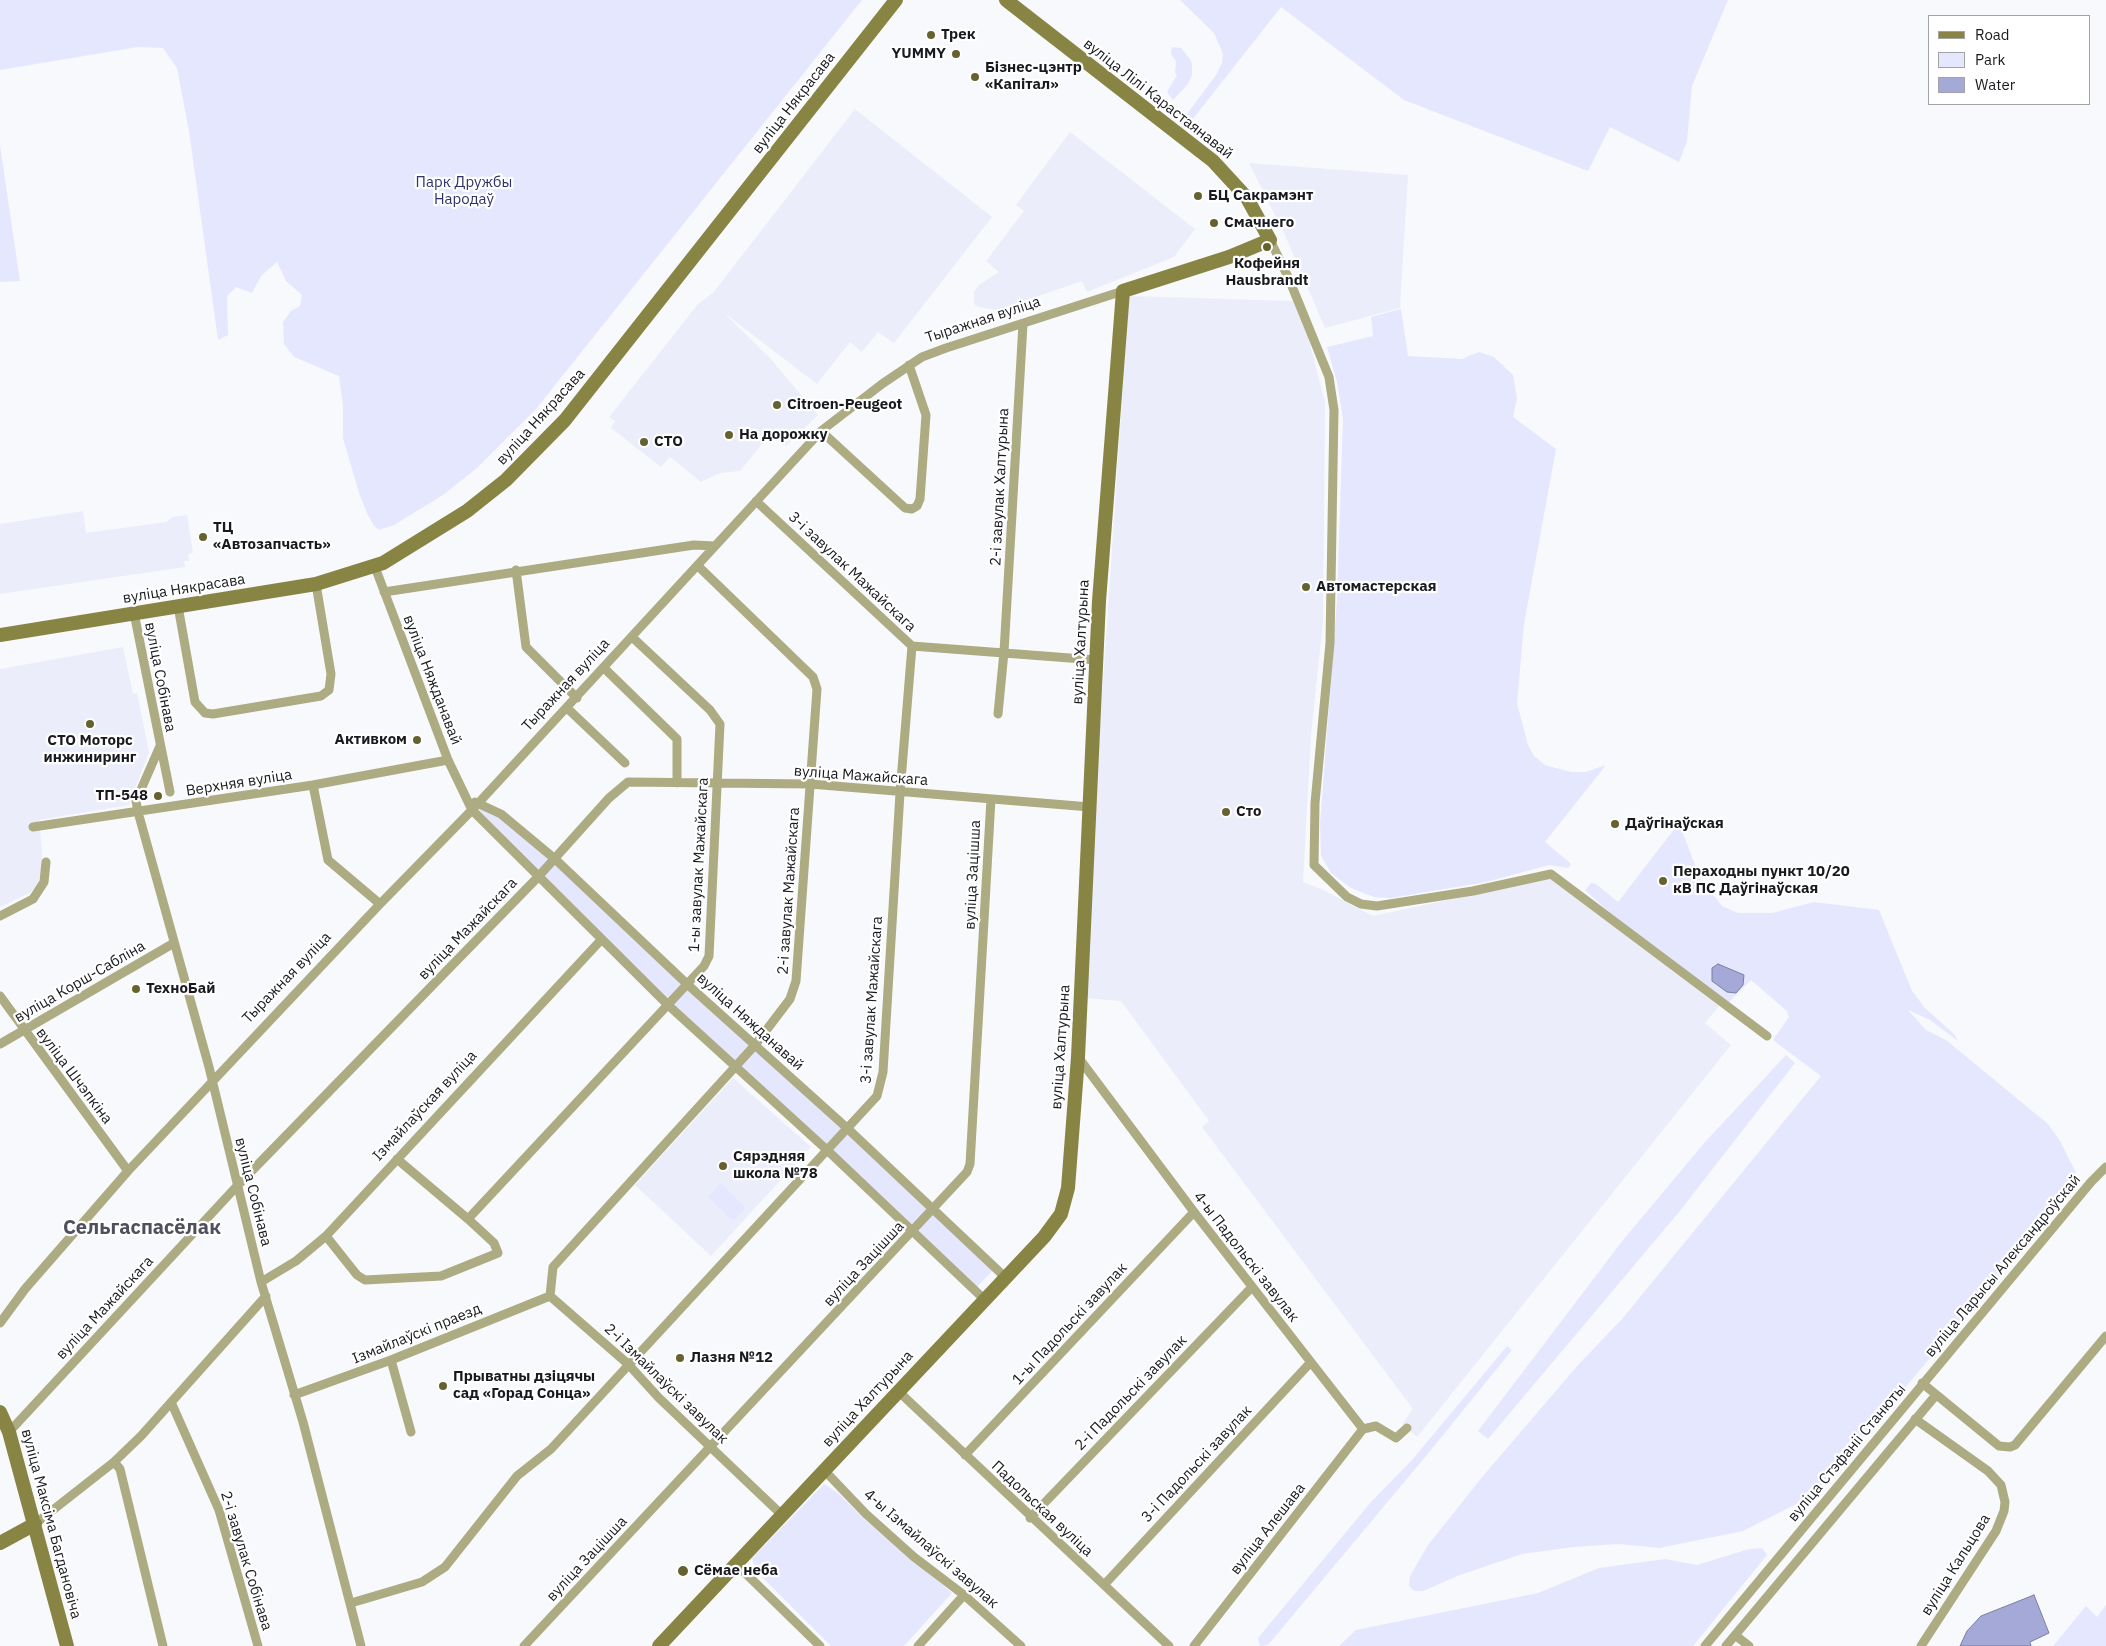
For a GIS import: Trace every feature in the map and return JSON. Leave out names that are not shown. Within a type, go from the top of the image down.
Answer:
[{"type":"street","name":"вуліца Някрасава","points":[[0,635],[316,584],[375,567],[467,512],[506,480],[541,446],[592,387],[896,0]]},
{"type":"street","name":"вуліца Лілі Карастаянавай","points":[[1006,0],[1213,161],[1247,198],[1270,240]]},
{"type":"street","name":"Тыражная вуліца","points":[[0,1323],[25,1289],[128,1171],[380,904],[476,807],[821,431],[909,365],[946,348],[1229,257],[1270,240]]},
{"type":"street","points":[[1270,240],[1289,280],[1329,377],[1334,410],[1330,643],[1316,803],[1314,865],[1347,897],[1361,904],[1377,906],[1474,891],[1551,874],[1767,1036]]},
{"type":"street","name":"вуліца Халтурына","points":[[665,1644],[782,1514],[1053,1227],[1066,1202],[1078,1057],[1096,660],[1123,291]]},
{"type":"street","name":"2-і завулак Халтурына","points":[[998,714],[1004,652],[1023,324]]},
{"type":"street","points":[[821,431],[905,508],[912,509],[917,506],[920,499],[926,415],[909,365]]},
{"type":"street","name":"3-і завулак Мажайскага","points":[[351,1603],[422,1582],[440,1571],[457,1553],[516,1476],[551,1449],[877,1096],[882,1084],[900,793],[912,646],[756,501]]},
{"type":"street","points":[[384,592],[516,570],[694,545],[715,546]]},
{"type":"street","name":"2-і завулак Мажайскага","points":[[550,1296],[553,1267],[755,1045],[790,999],[796,982],[817,688],[813,677],[698,566]]},
{"type":"street","name":"вуліца Няжданавай","points":[[375,567],[448,760],[467,801],[476,807],[501,814],[555,859],[687,984],[847,1128],[1006,1278]]},
{"type":"street","points":[[516,570],[526,647],[577,698]]},
{"type":"street","points":[[178,606],[195,702],[205,713],[213,714],[321,696],[329,690],[331,674],[316,584]]},
{"type":"street","name":"вуліца Собінава","points":[[134,613],[170,792]]},
{"type":"street","name":"1-ы завулак Мажайскага","points":[[468,1219],[704,966],[709,956],[720,724],[716,716],[632,637]]},
{"type":"street","points":[[912,646],[1096,660]]},
{"type":"street","points":[[604,668],[677,739],[677,783]]},
{"type":"street","points":[[567,708],[625,764]]},
{"type":"street","name":"вуліца Собінава","points":[[160,746],[136,801],[138,812],[212,1080],[262,1282],[351,1603],[361,1646]]},
{"type":"street","name":"Верхняя вуліца","points":[[33,827],[314,785],[448,760]]},
{"type":"street","name":"вуліца Мажайскага","points":[[9,1432],[237,1186],[538,877],[622,785],[633,780],[718,784],[810,784],[900,793],[1090,807]]},
{"type":"street","points":[[314,785],[328,860],[380,904]]},
{"type":"street","name":"вуліца Зацішша","points":[[524,1646],[710,1446],[914,1232],[967,1172],[970,1164],[991,799]]},
{"type":"street","points":[[476,807],[538,877],[668,1005],[827,1150],[985,1300]]},
{"type":"street","points":[[0,916],[33,898],[44,882],[46,862]]},
{"type":"street","name":"Ізмайлаўская вуліца","points":[[262,1282],[296,1261],[326,1236],[601,940]]},
{"type":"street","name":"вуліца Корш-Сабліна","points":[[0,1044],[174,943]]},
{"type":"street","name":"вуліца Шчэпкіна","points":[[0,996],[23,1031],[128,1171]]},
{"type":"street","name":"4-ы Падольскі завулак","points":[[1078,1057],[1194,1212],[1363,1430]]},
{"type":"street","points":[[326,1236],[357,1275],[364,1280],[440,1276],[498,1253],[494,1243],[398,1159]]},
{"type":"street","name":"вуліца Ларысы Александроўскай","points":[[1922,1384],[2091,1182],[2106,1168]]},
{"type":"street","name":"1-ы Падольскі завулак","points":[[965,1455],[1194,1212]]},
{"type":"street","name":"2-і Падольскі завулак","points":[[1030,1518],[1252,1287]]},
{"type":"street","points":[[0,1543],[35,1524],[114,1462],[171,1402],[266,1296]]},
{"type":"street","name":"2-і Ізмайлаўскі завулак","points":[[550,1296],[628,1364],[710,1446],[782,1514]]},
{"type":"street","name":"Ізмайлаўскі праезд","points":[[294,1395],[392,1360],[550,1296]]},
{"type":"street","name":"вуліца Стэфаніі Станюты","points":[[1705,1646],[1922,1384],[1999,1446],[2010,1448],[2106,1336]]},
{"type":"street","points":[[392,1360],[411,1432]]},
{"type":"street","name":"3-і Падольскі завулак","points":[[1104,1585],[1310,1363]]},
{"type":"street","name":"Падольская вуліца","points":[[898,1391],[1030,1518],[1169,1646]]},
{"type":"street","points":[[1726,1646],[1936,1395]]},
{"type":"street","name":"2-і завулак Собінава","points":[[171,1402],[219,1510],[258,1646]]},
{"type":"street","name":"вуліца Максіма Багдановіча","points":[[0,1412],[9,1432],[67,1646]]},
{"type":"street","name":"вуліца Кальцова","points":[[1915,1420],[1988,1471],[2001,1485],[2005,1502],[2004,1511],[1996,1531],[1921,1646]]},
{"type":"street","points":[[1363,1430],[1376,1426],[1396,1438],[1407,1428]]},
{"type":"street","name":"вуліца Алешава","points":[[1194,1646],[1363,1430]]},
{"type":"street","points":[[114,1462],[120,1469],[163,1646]]},
{"type":"street","name":"4-ы Ізмайлаўскі завулак","points":[[824,1470],[866,1514],[914,1557],[964,1595],[1021,1646]]},
{"type":"street","points":[[736,1564],[820,1646]]},
{"type":"street","points":[[918,1646],[964,1595]]},
{"type":"street","points":[[1735,1635],[1749,1646]]},
{"type":"shaded area","points":[[855,109],[992,217],[894,343],[878,332],[862,352],[850,342],[817,384],[723,312],[769,357],[818,415],[786,446],[770,434],[740,471],[720,473],[701,482],[670,457],[661,467],[611,428],[615,421],[609,417],[698,304],[713,293]]},
{"type":"shaded area","points":[[1070,132],[1195,229],[1174,257],[1087,292],[1082,281],[998,310],[978,307],[974,304],[974,292],[979,285],[999,272],[986,261],[1024,211],[1016,205]]},
{"type":"shaded area","points":[[1249,163],[1408,175],[1400,308],[1325,328],[1284,233]]},
{"type":"shaded area","points":[[1129,296],[1293,301],[1308,336],[1325,403],[1323,621],[1311,735],[1303,882],[1321,889],[1373,916],[1550,878],[1719,1006],[1705,1023],[1731,1045],[1417,1437],[1402,1424],[1413,1409],[1202,1127],[1209,1121],[1121,1001],[1086,998],[1084,966]]},
{"type":"shaded area","points":[[83,511],[86,533],[166,522],[173,517],[187,515],[193,553],[188,554],[189,561],[184,561],[185,567],[0,594],[0,524]]},
{"type":"shaded area","points":[[123,647],[133,694],[137,693],[149,752],[129,805],[39,820],[42,851],[41,874],[38,883],[31,892],[0,907],[0,669]]},
{"type":"shaded area","name":"Сярэдняя школа №78","points":[[733,1078],[811,1147],[711,1256],[635,1185]]},
{"type":"green space","name":"Парк Дружбы Народаў","points":[[0,0],[862,0],[536,409],[477,468],[443,495],[394,525],[379,530],[374,526],[359,493],[343,438],[343,405],[339,376],[294,357],[284,344],[283,322],[291,311],[300,306],[302,295],[286,281],[277,262],[261,276],[252,293],[236,287],[227,296],[228,335],[218,340],[189,131],[177,68],[163,48],[138,47],[0,70]]},
{"type":"green space","points":[[1180,0],[1728,0],[1692,86],[1687,141],[1679,162],[1610,127],[1588,171],[1404,100],[1281,7],[1192,120],[1186,115],[1216,75],[1222,63],[1223,54],[1214,33]]},
{"type":"green space","points":[[1172,47],[1181,48],[1192,64],[1192,75],[1188,84],[1173,100],[1167,92],[1177,75],[1175,73],[1176,61],[1171,54]]},
{"type":"green space","points":[[0,145],[20,281],[0,282]]},
{"type":"green space","points":[[1401,309],[1408,356],[1462,359],[1479,352],[1494,357],[1513,375],[1517,398],[1513,417],[1556,449],[1524,624],[1517,703],[1528,745],[1534,756],[1545,765],[1571,772],[1586,772],[1606,765],[1545,842],[1569,862],[1571,865],[1568,868],[1549,865],[1486,882],[1391,898],[1374,897],[1351,888],[1331,873],[1321,856],[1320,825],[1337,600],[1343,419],[1337,382],[1327,347],[1373,336],[1371,317]]},
{"type":"green space","points":[[483,805],[501,814],[995,1268],[974,1290],[760,1089],[475,814]]},
{"type":"green space","points":[[1679,823],[1700,878],[1722,906],[1738,913],[1772,913],[1814,902],[1879,910],[1912,991],[1925,1008],[1954,1034],[1958,1041],[1930,1020],[1908,1010],[1926,1030],[1946,1040],[2048,1124],[2060,1141],[2080,1181],[1814,1495],[1743,1531],[1659,1548],[1619,1544],[1573,1547],[1522,1554],[1460,1575],[1423,1591],[1414,1591],[1409,1586],[1410,1576],[1428,1545],[1483,1476],[1579,1364],[1622,1319],[1821,1076],[1773,1040],[1789,1017],[1787,1011],[1751,980],[1727,1004],[1610,913],[1585,890],[1591,883],[1596,884],[1618,902]]},
{"type":"green space","points":[[1786,1055],[1795,1063],[1679,1212],[1488,1439],[1478,1431],[1623,1240],[1706,1141]]},
{"type":"green space","points":[[721,1183],[746,1208],[733,1221],[708,1197]]},
{"type":"green space","points":[[1507,1346],[1512,1350],[1426,1456],[1268,1645],[1260,1646],[1258,1638],[1371,1502],[1412,1460]]},
{"type":"green space","points":[[824,1484],[838,1493],[864,1519],[952,1593],[904,1646],[831,1646],[755,1570],[752,1558]]},
{"type":"green space","points":[[1762,1548],[1767,1555],[1693,1646],[1339,1646],[1356,1630],[1538,1593],[1599,1568],[1665,1559],[1697,1565],[1749,1549]]},
{"type":"green space","points":[[2106,1605],[2106,1646],[2053,1646],[2086,1606],[2097,1617]]},
{"type":"water","points":[[1718,964],[1744,975],[1743,985],[1736,993],[1727,992],[1712,981],[1712,968]]},
{"type":"water","points":[[2034,1595],[2049,1633],[2030,1642],[2031,1646],[1960,1646],[1967,1631],[1981,1616]]},
{"type":"place","name":"Трек","points":[[931,35]]},
{"type":"place","name":"YUMMY","points":[[956,54]]},
{"type":"place","name":"Бізнес-цэнтр «Капітал»","points":[[975,77]]},
{"type":"place","name":"БЦ Сакрамэнт","points":[[1198,196]]},
{"type":"place","name":"Смачнего","points":[[1214,223]]},
{"type":"place","name":"Кофейня Hausbrandt","points":[[1267,247]]},
{"type":"place","name":"Citroen-Peugeot","points":[[777,405]]},
{"type":"place","name":"На дорожку","points":[[729,435]]},
{"type":"place","name":"СТО","points":[[644,442]]},
{"type":"place","name":"ТЦ «Автозапчасть»","points":[[203,537]]},
{"type":"place","name":"Автомастерская","points":[[1306,587]]},
{"type":"place","name":"СТО Моторс инжиниринг","points":[[90,724]]},
{"type":"place","name":"Активком","points":[[417,740]]},
{"type":"place","name":"ТП-548","points":[[158,796]]},
{"type":"place","name":"Сто","points":[[1226,812]]},
{"type":"place","name":"Даўгінаўская","points":[[1615,824]]},
{"type":"place","name":"Пераходны пункт 10/20 кВ ПС Даўгінаўская","points":[[1663,881]]},
{"type":"place","name":"ТехноБай","points":[[136,989]]},
{"type":"place","name":"Сярэдняя школа №78","points":[[723,1166]]},
{"type":"place","name":"Лазня №12","points":[[680,1358]]},
{"type":"place","name":"Прыватны дзіцячы сад «Горад Сонца»","points":[[443,1386]]},
{"type":"place","name":"Сёмае неба","points":[[683,1571]]},
{"type":"district","name":"Сельгаспасёлак","points":[[142,1228]]}]
